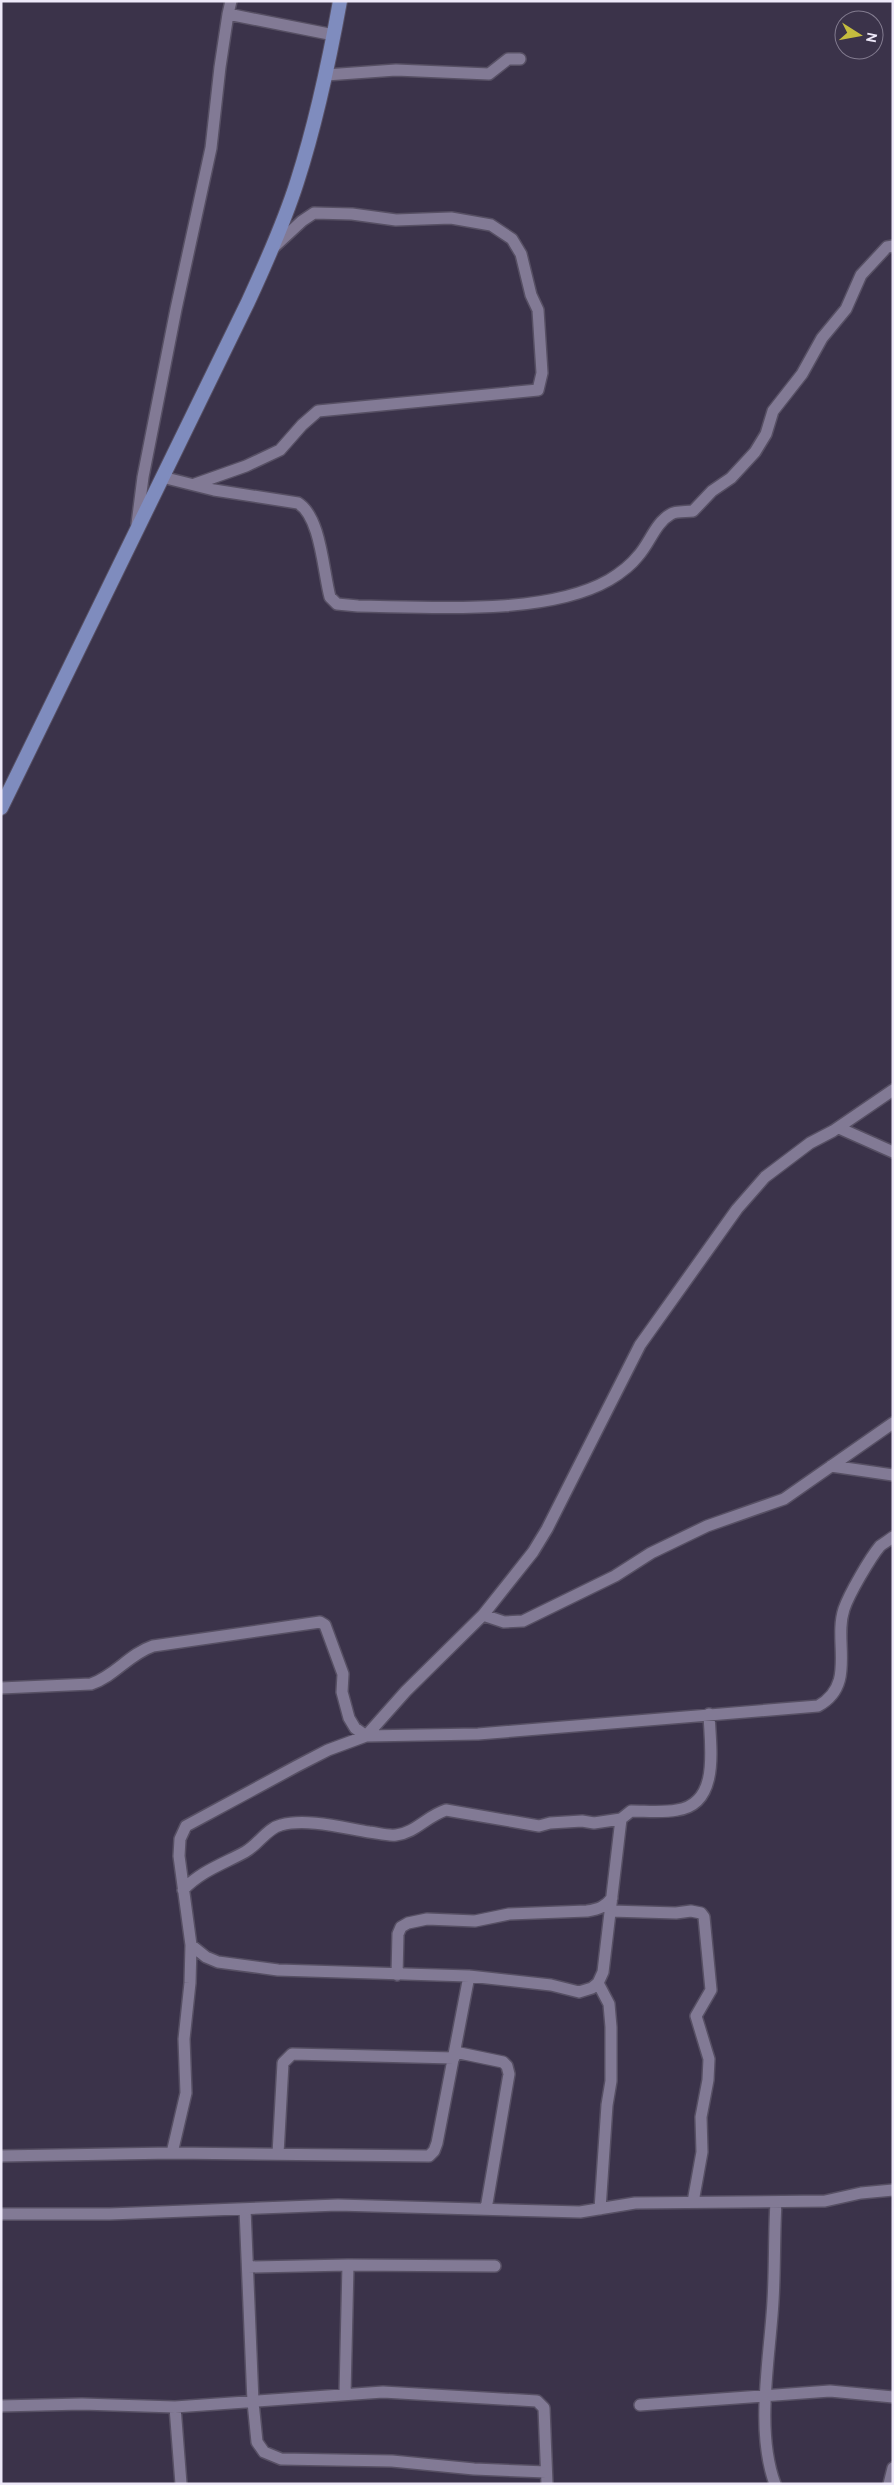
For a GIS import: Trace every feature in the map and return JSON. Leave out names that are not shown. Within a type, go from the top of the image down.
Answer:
[{"type":"main road","points":[[1,808],[248,302],[272,249],[297,184],[326,75],[340,1]]},
{"type":"street","points":[[137,530],[143,477],[176,309],[211,148],[220,67],[231,1]]},
{"type":"street","points":[[228,14],[334,36]]},
{"type":"street","points":[[326,75],[396,70],[489,74],[508,59],[520,59]]},
{"type":"street","points":[[193,484],[246,466],[280,450],[302,425],[318,411],[538,390],[542,373],[538,310],[531,295],[521,254],[512,239],[491,225],[451,218],[396,220],[352,214],[314,213],[302,221],[272,249]]},
{"type":"street","points":[[162,477],[298,503],[307,508],[315,528],[330,597],[337,604],[358,606],[495,606],[565,597],[590,589],[610,579],[639,556],[667,517],[672,513],[693,511],[712,491],[741,467],[766,434],[773,411],[782,397],[793,386],[816,346],[846,309],[861,275],[887,247],[893,246]]},
{"type":"street","points":[[366,1736],[406,1691],[483,1615],[533,1552],[547,1529],[640,1345],[737,1209],[765,1177],[810,1143],[838,1128],[893,1090]]},
{"type":"street","points":[[838,1128],[892,1151]]},
{"type":"street","points":[[483,1615],[504,1622],[523,1621],[615,1576],[651,1553],[707,1526],[784,1500],[893,1423]]},
{"type":"street","points":[[831,1466],[893,1475]]},
{"type":"street","points":[[172,2153],[182,2118],[186,2093],[184,2039],[190,1983],[190,1945],[179,1856],[180,1840],[186,1826],[312,1758],[366,1736],[478,1734],[818,1706],[830,1700],[842,1672],[843,1656],[840,1633],[844,1609],[881,1545],[893,1537]]},
{"type":"street","points":[[1,1688],[91,1684],[103,1680],[140,1651],[153,1646],[320,1622],[325,1625],[343,1674],[342,1692],[349,1718],[355,1728],[366,1736]]},
{"type":"street","points":[[183,1890],[195,1878],[250,1850],[263,1836],[280,1825],[296,1823],[332,1826],[392,1836],[406,1834],[435,1814],[446,1810],[538,1826],[550,1823],[582,1821],[594,1823],[621,1819],[630,1811],[678,1810],[701,1796],[711,1769],[709,1714]]},
{"type":"street","points":[[190,1945],[206,1957],[218,1962],[278,1970],[469,1976],[552,1985],[579,1992],[592,1988],[598,1983],[603,1972],[621,1819]]},
{"type":"street","points":[[397,1975],[398,1934],[401,1927],[408,1923],[428,1919],[475,1921],[509,1914],[587,1911],[607,1905],[612,1898]]},
{"type":"street","points":[[611,1911],[676,1913],[691,1911],[700,1913],[704,1917],[711,1990],[696,2016],[709,2059],[708,2080],[702,2117],[702,2152],[693,2202]]},
{"type":"street","points":[[1,2156],[172,2153],[429,2156],[434,2151],[437,2143],[469,1976]]},
{"type":"street","points":[[598,1983],[610,2004],[611,2027],[611,2081],[607,2105],[600,2210]]},
{"type":"street","points":[[278,2154],[283,2063],[292,2054],[455,2055],[503,2062],[507,2066],[509,2074],[486,2209]]},
{"type":"street","points":[[1,2214],[110,2214],[338,2205],[580,2212],[635,2203],[825,2201],[861,2193],[893,2190]]},
{"type":"street","points":[[775,2484],[767,2442],[765,2394],[773,2300],[776,2202]]},
{"type":"street","points":[[1,2406],[82,2404],[175,2407],[253,2402],[345,2394],[383,2392],[537,2401],[544,2408],[547,2478],[392,2461],[281,2459],[264,2452],[257,2442],[253,2402],[245,2209]]},
{"type":"street","points":[[345,2394],[348,2266]]},
{"type":"street","points":[[248,2267],[495,2266]]},
{"type":"street","points":[[640,2406],[830,2390],[893,2397]]},
{"type":"street","points":[[175,2407],[181,2484]]},
{"type":"street","points":[[889,2484],[893,2468]]}]
